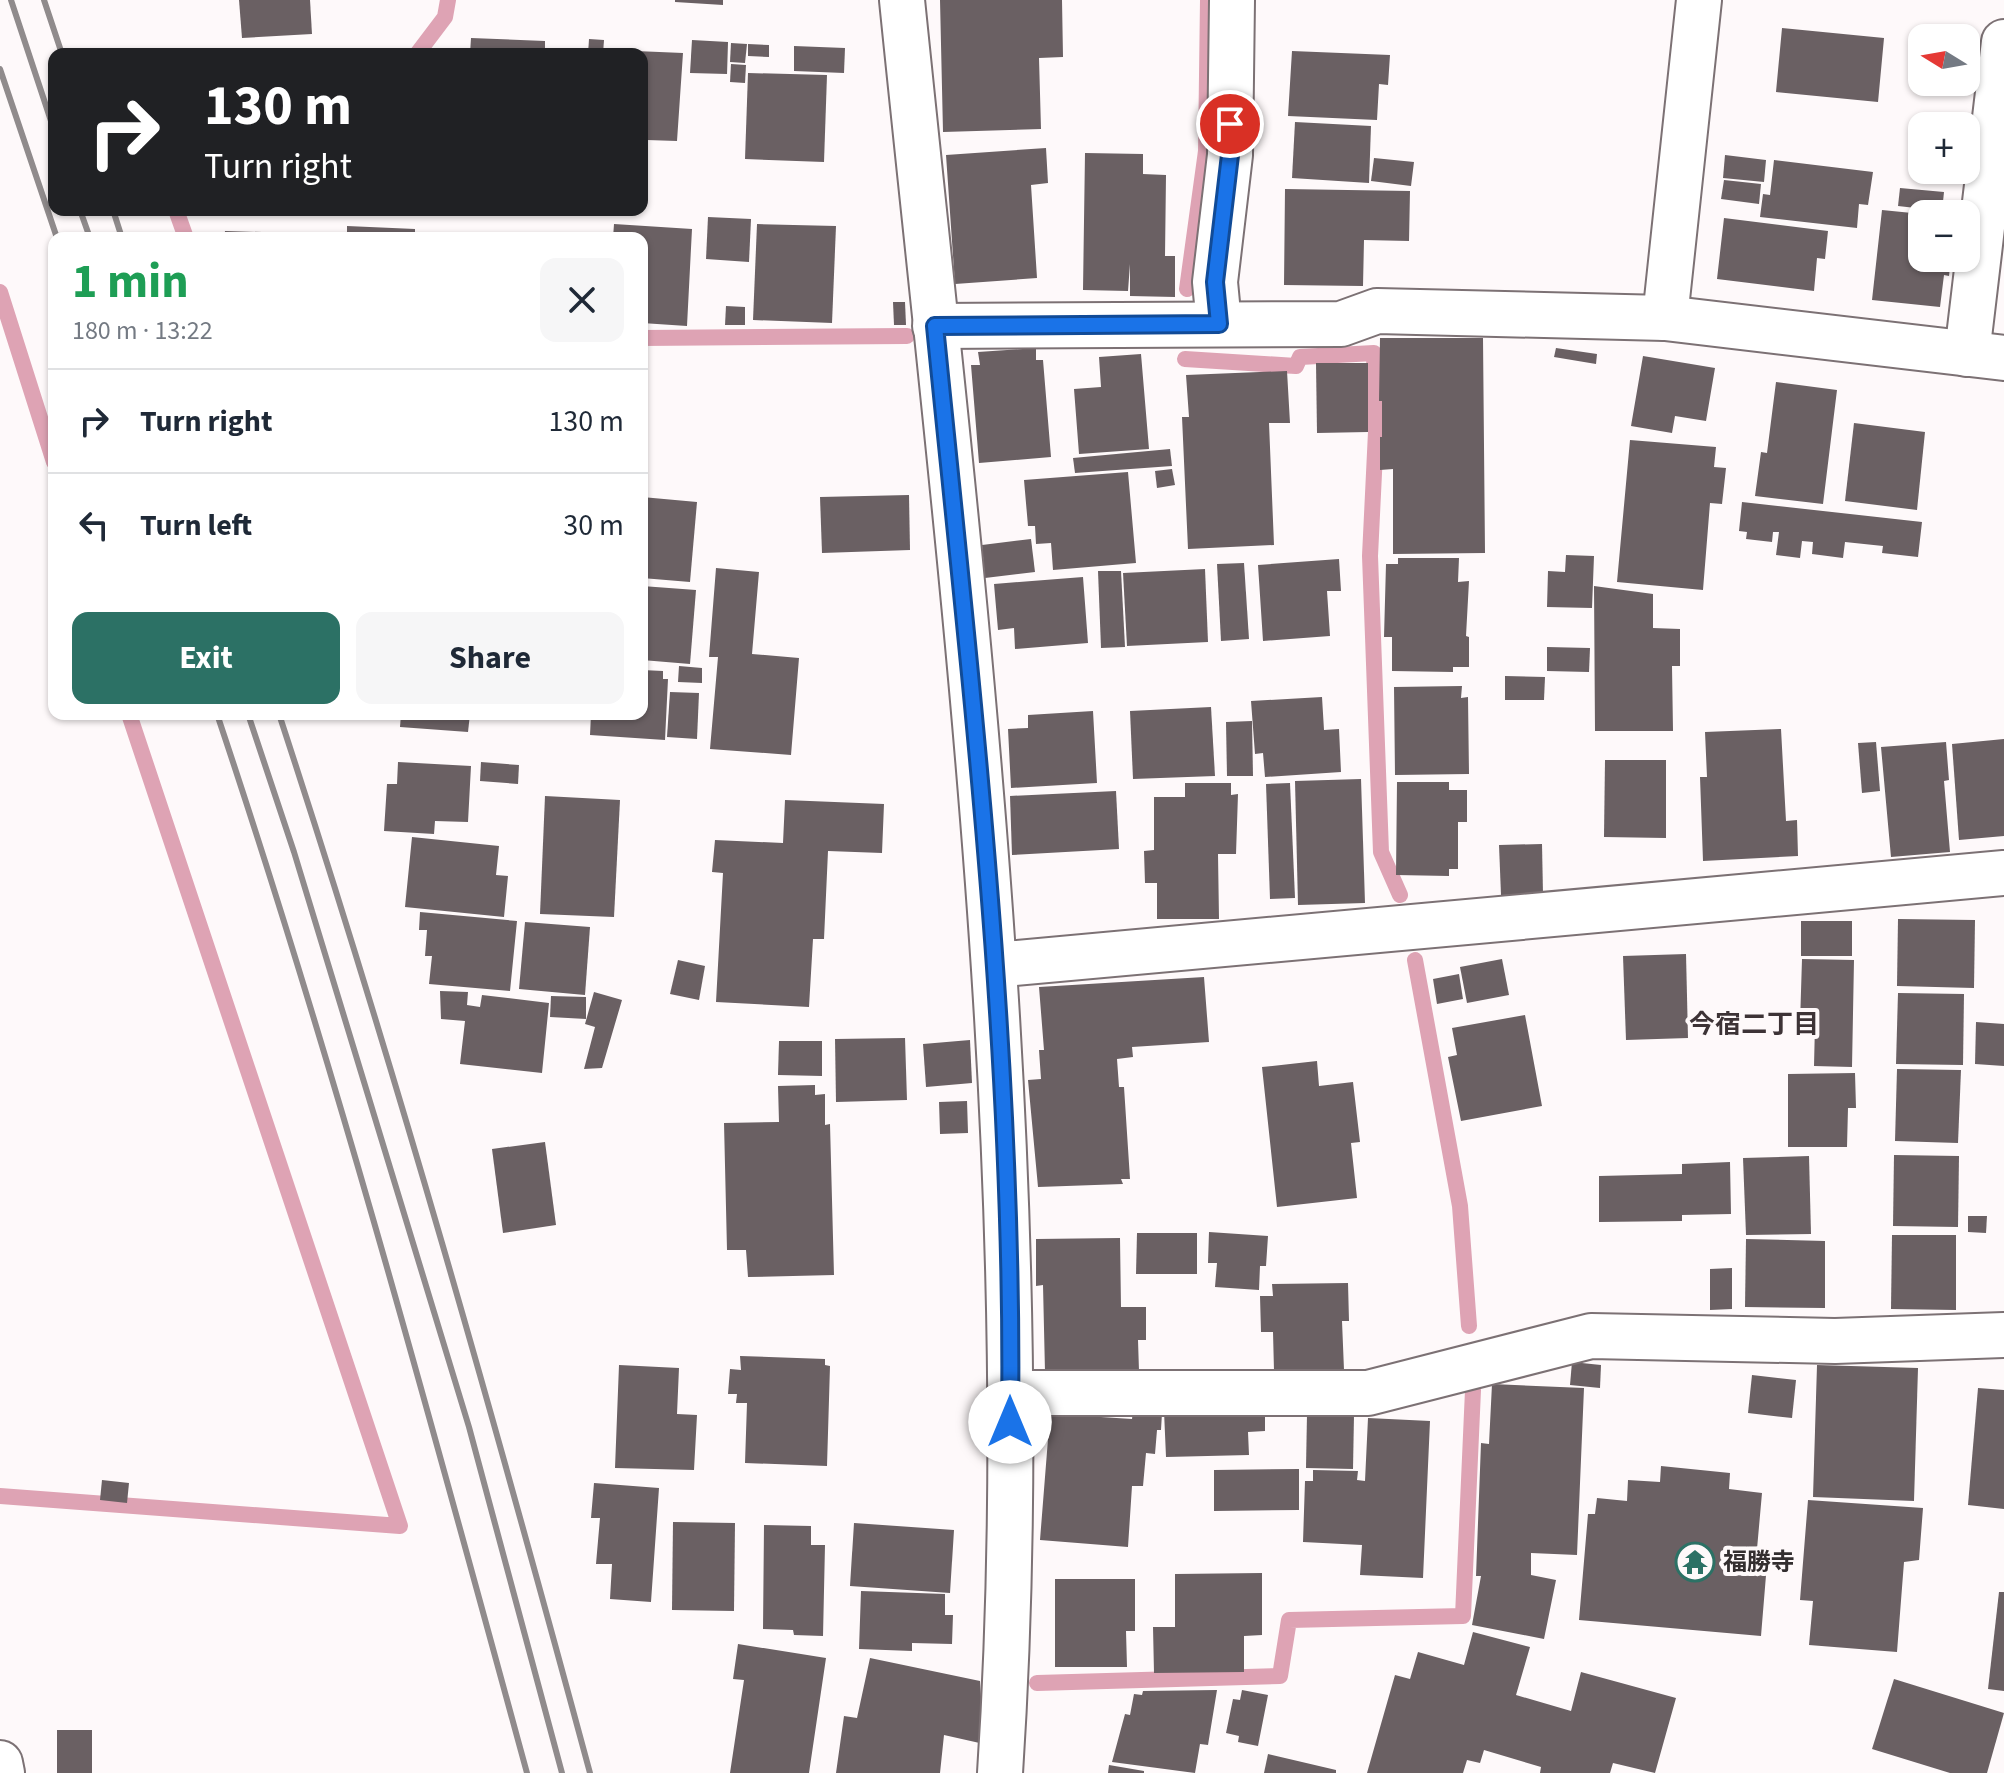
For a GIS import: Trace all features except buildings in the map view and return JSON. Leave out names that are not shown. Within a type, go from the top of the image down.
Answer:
[{"type":"street","points":[[902,0],[971,684],[994,965],[1008,1210],[1008,1654],[1000,1773]]},
{"type":"street","points":[[1219,324],[1215,282],[1230,155],[1232,0]]},
{"type":"street","points":[[1665,318],[1699,0]]},
{"type":"street","points":[[935,326],[1341,324],[1377,311],[1665,318],[1986,356],[2004,42]]},
{"type":"street","points":[[994,965],[2004,873]]},
{"type":"street","points":[[1010,1393],[1368,1393],[1591,1336],[1835,1341],[2004,1335]]},
{"type":"street","points":[[0,1763],[2,1773]]},
{"type":"waterway","points":[[422,48],[445,17],[448,0]]},
{"type":"waterway","points":[[1187,289],[1206,151],[1208,0]]},
{"type":"waterway","points":[[178,216],[184,232]]},
{"type":"waterway","points":[[0,292],[48,443]]},
{"type":"waterway","points":[[648,338],[907,336]]},
{"type":"waterway","points":[[1185,359],[1296,366],[1300,357],[1374,353],[1376,432],[1370,556],[1381,852],[1400,895]]},
{"type":"waterway","points":[[0,1496],[400,1526],[131,720]]},
{"type":"waterway","points":[[1415,960],[1460,1206],[1469,1326]]},
{"type":"waterway","points":[[1037,1683],[1280,1676],[1289,1620],[1463,1616],[1473,1390]]},
{"type":"railway","points":[[11,0],[48,112]]},
{"type":"railway","points":[[44,0],[60,48]]},
{"type":"railway","points":[[0,69],[48,211]]},
{"type":"railway","points":[[50,216],[55,232]]},
{"type":"railway","points":[[82,216],[88,232]]},
{"type":"railway","points":[[115,216],[120,232]]},
{"type":"railway","points":[[219,720],[341,1109],[527,1773]]},
{"type":"railway","points":[[250,720],[294,852],[469,1427],[562,1773]]},
{"type":"railway","points":[[281,720],[363,977],[442,1242],[590,1773]]},
{"type":"place","name":"福勝寺","points":[[1695,1562]]},
{"type":"district","name":"今宿二丁目","points":[[1754,1024]]},
{"type":"route","points":[[1010,1422],[1008,1210],[994,965],[971,684],[935,326],[1219,324],[1215,282],[1230,155],[1230,124]]}]
